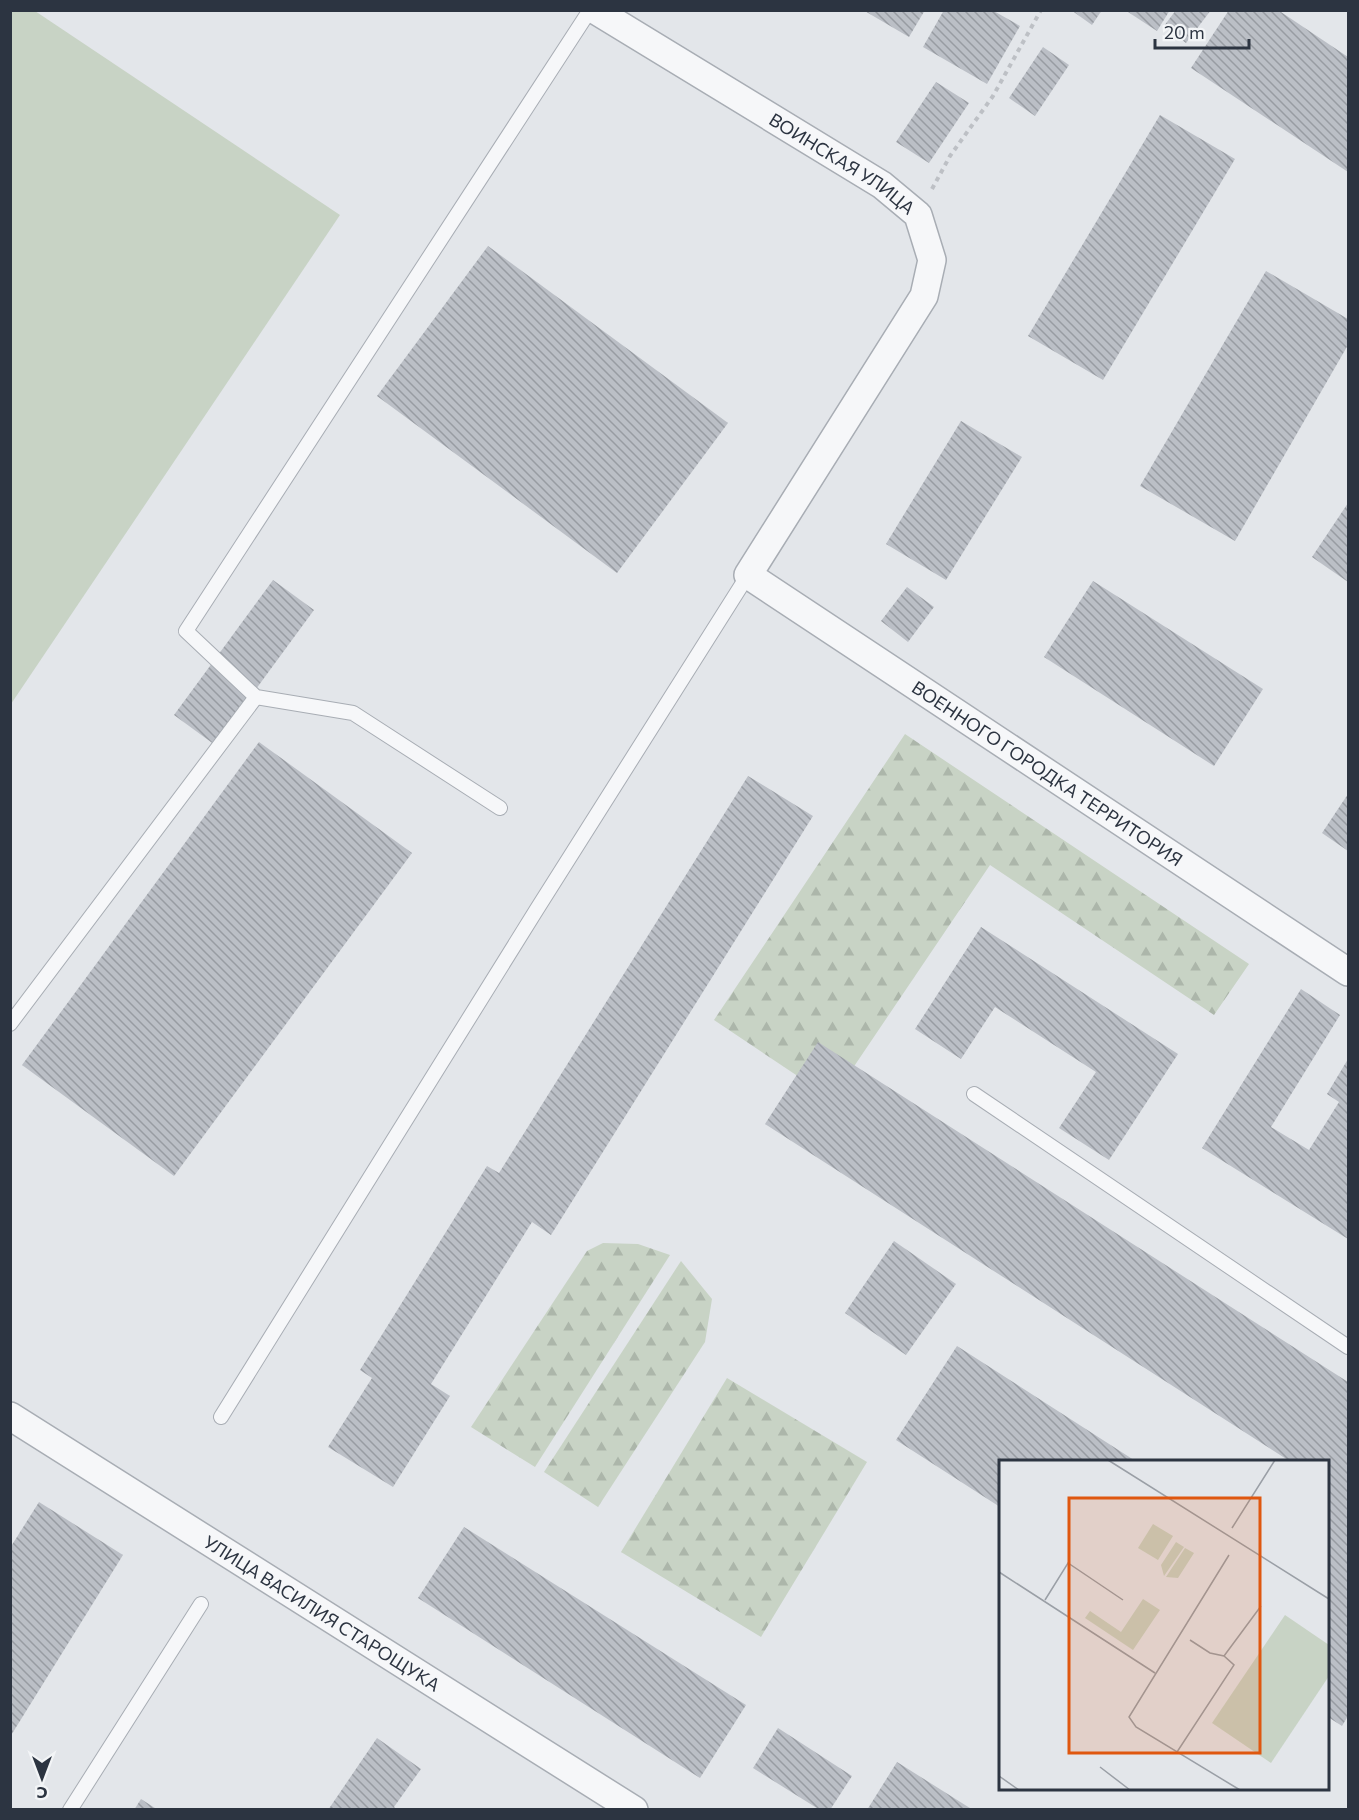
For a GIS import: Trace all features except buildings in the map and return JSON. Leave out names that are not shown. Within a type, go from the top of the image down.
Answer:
[{"type":"street","name":"ВОИНСКАЯ УЛИЦА","points":[[593,10],[882,184],[918,215],[932,261],[924,296],[748,575]]},
{"type":"street","name":"ВОЕННОГО ГОРОДКА ТЕРРИТОРИЯ","points":[[748,575],[1348,972]]},
{"type":"street","name":"УЛИЦА ВАСИЛИЯ СТАРОЩУКА","points":[[10,1416],[634,1809]]},
{"type":"lane","points":[[500,808],[353,713],[256,697],[186,631],[593,10]]},
{"type":"lane","points":[[221,1417],[748,575]]},
{"type":"lane","points":[[10,1024],[256,697]]},
{"type":"lane","points":[[974,1094],[1348,1347]]},
{"type":"lane","points":[[70,1809],[201,1604]]},
{"type":"path","points":[[918,215],[950,156],[993,96],[1041,10]]},
{"type":"green space","points":[[10,11],[35,11],[340,215],[11,704]]},
{"type":"green space","points":[[905,734],[1249,964],[1214,1015],[990,865],[832,1099],[714,1020]]},
{"type":"green space","points":[[603,1243],[638,1244],[670,1255],[535,1467],[471,1427],[587,1251]]},
{"type":"green space","points":[[681,1261],[712,1299],[705,1342],[598,1507],[544,1472]]},
{"type":"green space","points":[[727,1378],[867,1462],[761,1637],[621,1552]]}]
